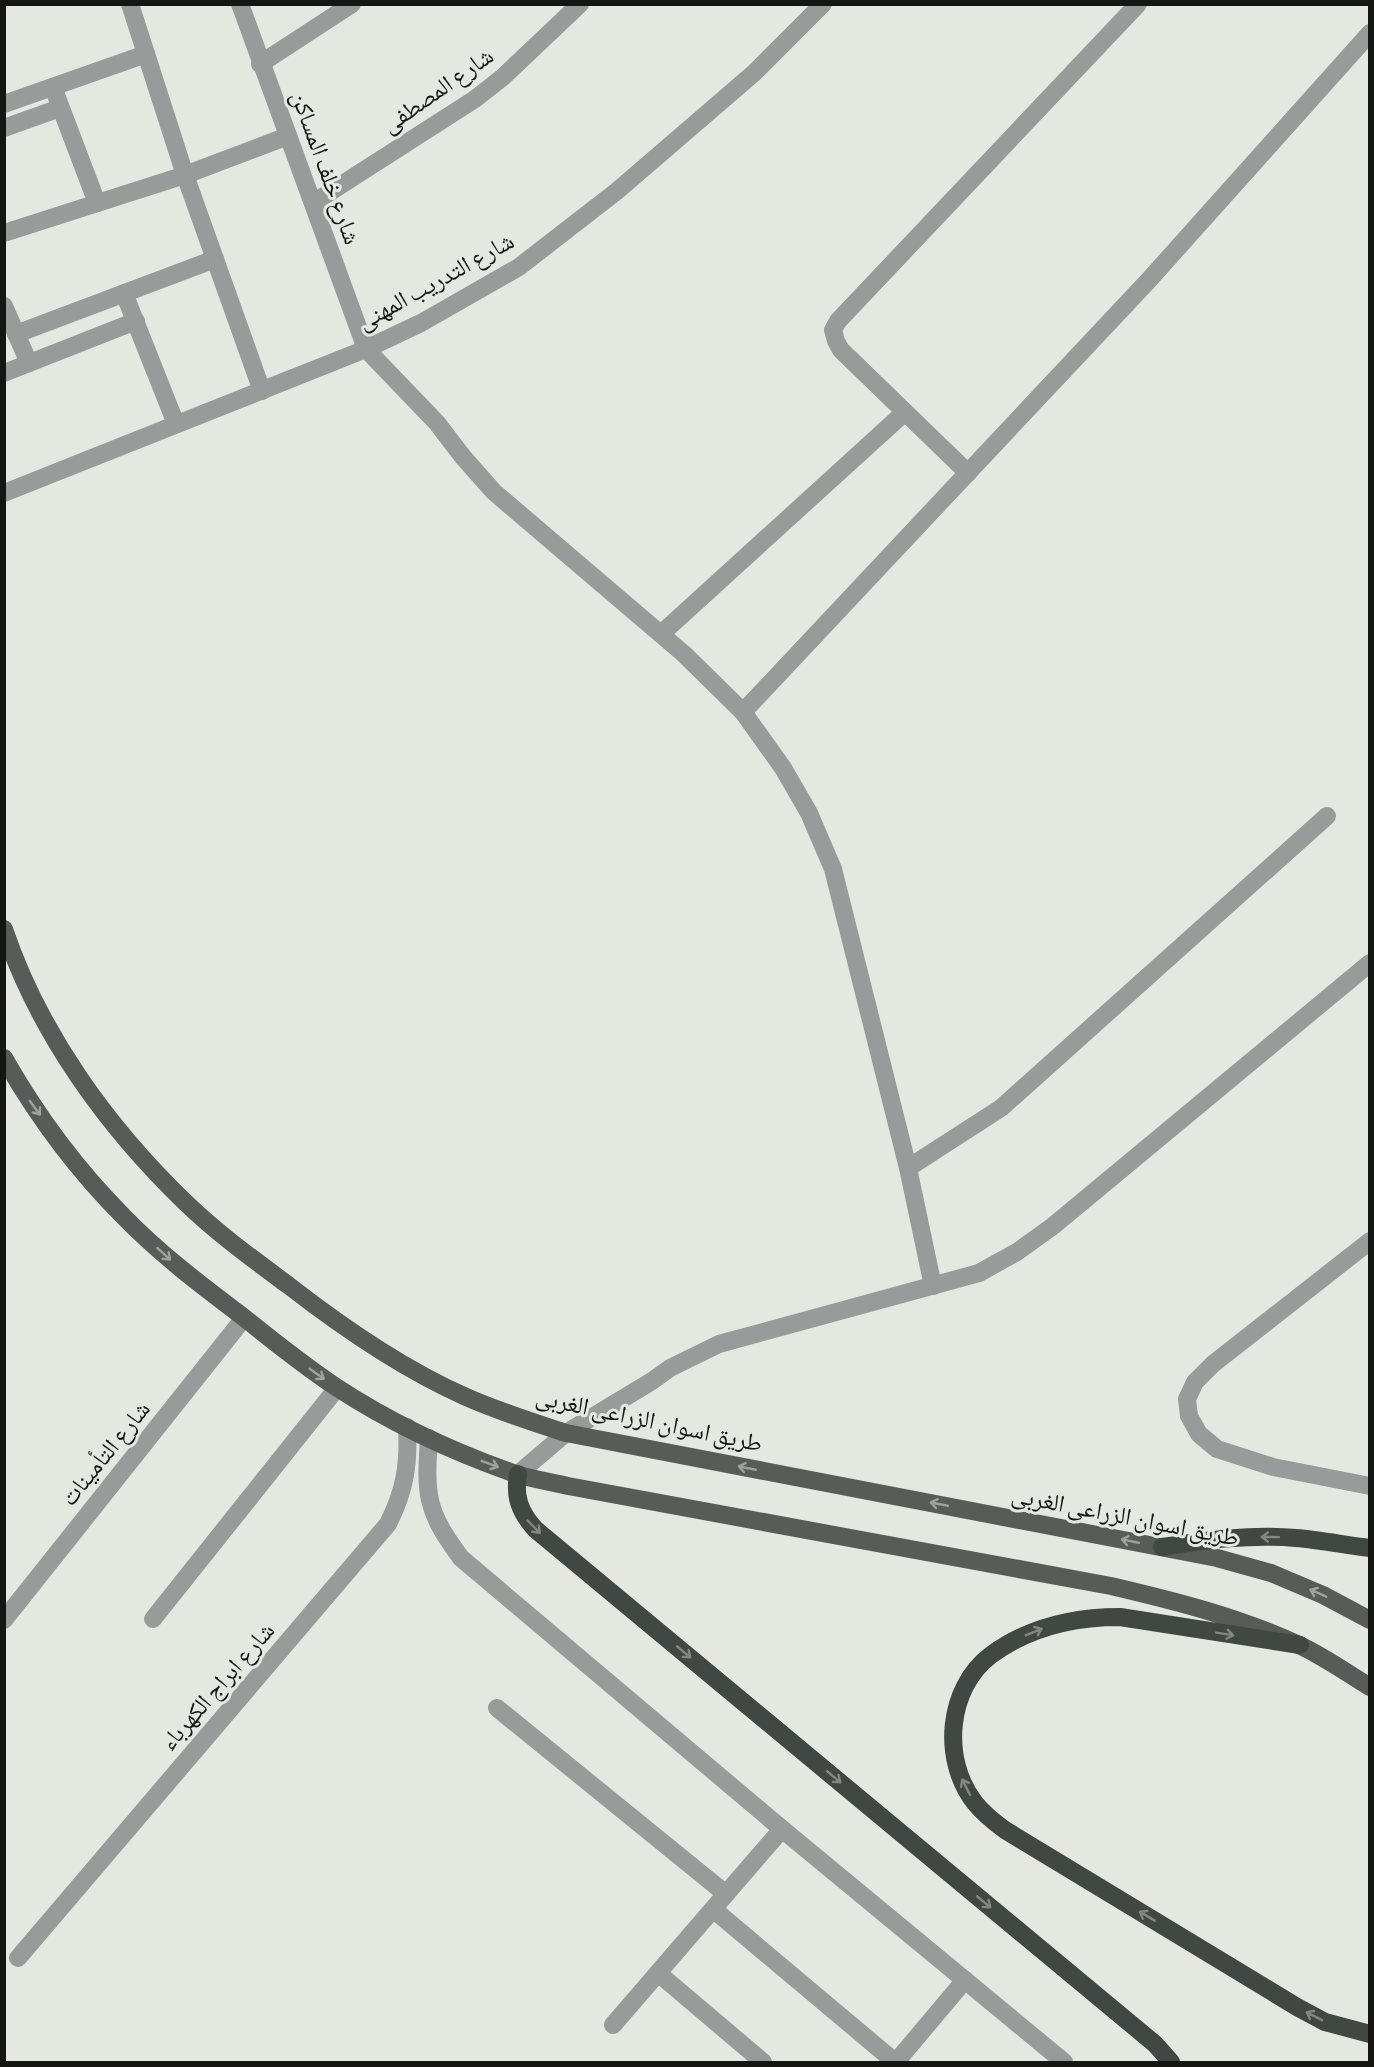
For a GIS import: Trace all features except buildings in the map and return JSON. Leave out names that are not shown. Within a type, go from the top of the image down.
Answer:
[{"type":"highway","points":[[518,1474],[517,1497],[520,1509],[535,1529],[1155,2044],[1171,2062]]},
{"type":"highway","points":[[1162,1547],[1195,1541],[1262,1537],[1296,1538],[1370,1548]]},
{"type":"highway","points":[[1300,1646],[1120,1617],[1091,1617],[1062,1622],[1009,1643],[990,1656],[973,1673],[961,1693],[954,1716],[953,1739],[963,1783],[974,1802],[1005,1830],[1297,2007],[1326,2022],[1370,2034]]},
{"type":"main road","name":"طريق اسوان الزراعى الغربى","points":[[4,929],[34,1000],[66,1056],[101,1109],[142,1159],[187,1204],[321,1311],[417,1371],[464,1396],[566,1433],[1217,1558],[1271,1573],[1323,1595],[1370,1620]]},
{"type":"main road","points":[[4,1058],[27,1097],[73,1160],[124,1218],[182,1270],[289,1354],[337,1388],[429,1438],[518,1474],[580,1489],[1111,1586],[1177,1602],[1240,1620],[1300,1646],[1370,1687]]},
{"type":"street","points":[[130,4],[185,175],[262,391]]},
{"type":"street","name":"شارع خلف المساكن","points":[[240,4],[366,349]]},
{"type":"street","points":[[260,64],[352,4]]},
{"type":"street","name":"شارع المصطفى","points":[[313,203],[475,99],[503,77],[580,4]]},
{"type":"street","name":"شارع التدريب المهنى","points":[[4,493],[366,349],[421,323],[519,267],[625,184],[754,73],[823,4]]},
{"type":"street","points":[[968,472],[841,350],[833,330],[838,321],[1138,4]]},
{"type":"street","points":[[743,712],[1148,281],[1370,33]]},
{"type":"street","points":[[4,105],[146,54]]},
{"type":"street","points":[[53,87],[97,203]]},
{"type":"street","points":[[4,128],[60,108]]},
{"type":"street","points":[[4,233],[185,175],[288,136]]},
{"type":"street","points":[[16,334],[215,259]]},
{"type":"street","points":[[124,293],[176,424]]},
{"type":"street","points":[[4,306],[29,363]]},
{"type":"street","points":[[4,373],[136,321]]},
{"type":"street","points":[[366,349],[437,423],[494,492],[684,654],[743,712],[783,768],[809,813],[833,869],[908,1168],[933,1286]]},
{"type":"street","points":[[661,634],[905,412]]},
{"type":"street","points":[[908,1168],[1001,1108],[1327,816]]},
{"type":"street","points":[[518,1474],[566,1433],[670,1368],[719,1344],[979,1273],[1017,1252],[1053,1226],[1370,963]]},
{"type":"street","points":[[1370,1241],[1213,1364],[1196,1382],[1187,1399],[1189,1416],[1199,1434],[1217,1449],[1273,1467],[1370,1486]]},
{"type":"street","name":"شارع التأمينات","points":[[4,1620],[244,1318]]},
{"type":"street","points":[[153,1619],[337,1388]]},
{"type":"street","name":"شارع ابراج الكهرباء","points":[[18,1958],[388,1524],[406,1479],[407,1427]]},
{"type":"street","points":[[429,1438],[426,1479],[429,1503],[442,1532],[461,1558],[782,1829],[1064,2062]]},
{"type":"street","points":[[497,1708],[726,1894]]},
{"type":"street","points":[[613,2025],[782,1829]]},
{"type":"street","points":[[713,1909],[896,2062],[965,1980]]},
{"type":"street","points":[[658,1973],[763,2062]]}]
